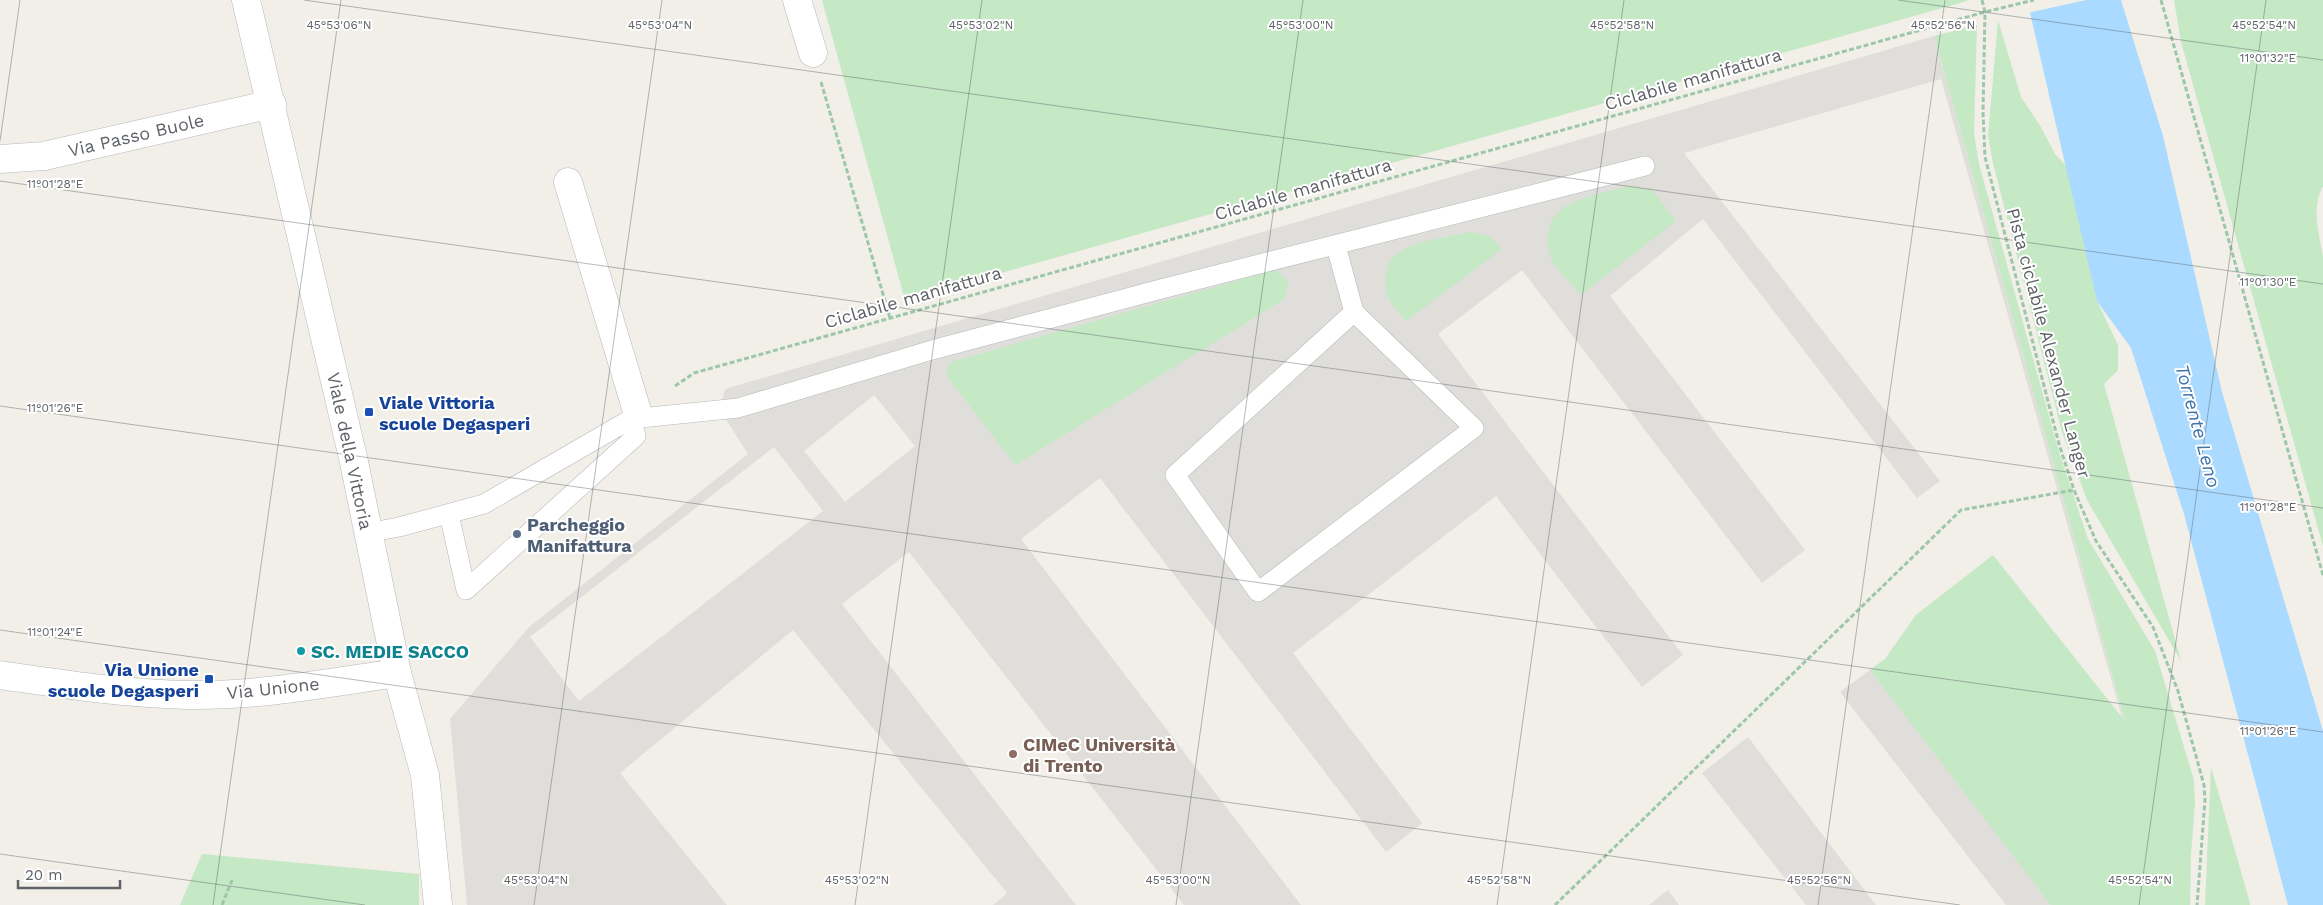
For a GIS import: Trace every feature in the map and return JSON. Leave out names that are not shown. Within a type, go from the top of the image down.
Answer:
[{"type":"street","name":"Viale della Vittoria","points":[[246,0],[272,104],[354,462],[397,673],[425,775],[438,905]]},
{"type":"street","points":[[798,0],[813,53]]},
{"type":"street","name":"Via Passo Buole","points":[[0,158],[44,156],[272,104]]},
{"type":"street","points":[[568,182],[634,415]]},
{"type":"street","name":"Via Unione","points":[[0,675],[115,691],[191,695],[285,690],[397,673]]},
{"type":"lane","points":[[367,533],[484,504],[634,415],[738,408],[932,350],[1645,166]]},
{"type":"lane","points":[[1336,246],[1354,312],[1474,428],[1258,592],[1175,475],[1354,312]]},
{"type":"lane","points":[[448,514],[466,590],[636,436],[634,415]]},
{"type":"path","name":"Pista ciclabile Alexander Langer","points":[[1982,0],[1985,12],[1983,122],[1985,157],[2059,444],[2074,490],[2096,541],[2153,627],[2178,691],[2204,786],[2205,800],[2197,905]]},
{"type":"path","name":"Ciclabile manifattura","points":[[634,415],[694,373],[1985,12],[2034,0]]},
{"type":"path","points":[[2161,0],[2323,575]]},
{"type":"path","points":[[813,53],[890,318]]},
{"type":"path","points":[[1556,905],[1961,510],[2074,490]]},
{"type":"path","points":[[222,905],[232,880]]},
{"type":"shaded area","points":[[1934,36],[2176,905],[2006,905],[1840,692],[1885,659],[1916,615],[2123,721],[1941,79],[1684,153],[1940,481],[1917,498],[1703,219],[1610,296],[1805,550],[1762,583],[1522,270],[1438,334],[1683,655],[1642,687],[1496,496],[1293,653],[1422,823],[1386,852],[1100,478],[1021,539],[1301,905],[1184,905],[909,552],[842,604],[1076,905],[993,905],[1007,893],[793,630],[620,773],[727,905],[467,905],[450,719],[529,627],[748,454],[720,410],[725,389]],"holes":[[[874,395],[915,446],[845,502],[804,451]],[[774,447],[823,511],[579,701],[530,637]]]},
{"type":"shaded area","points":[[1748,737],[1876,905],[1806,905],[1702,773]]},
{"type":"shaded area","points":[[1668,890],[1679,905],[1649,905]]},
{"type":"green space","points":[[822,0],[1967,0],[1967,1],[905,300]]},
{"type":"green space","points":[[2174,0],[2323,0],[2323,186],[2319,194],[2317,212],[2323,257],[2323,546],[2181,42]]},
{"type":"green space","points":[[1998,20],[2021,97],[2041,127],[2055,154],[2068,168],[2097,301],[2118,345],[2118,370],[2104,384],[2181,661],[2087,500],[2062,432],[1993,163],[1988,136]]},
{"type":"green space","points":[[1977,25],[1974,133],[1979,164],[2059,452],[2088,539],[2155,651],[2194,780],[2195,803],[2190,905],[2051,905],[1870,670],[1885,659],[1916,615],[1993,555],[2125,721],[1934,36]]},
{"type":"green space","points":[[1629,186],[1652,190],[1676,221],[1581,295],[1560,271],[1550,256],[1548,251],[1549,227],[1555,216],[1576,201]]},
{"type":"green space","points":[[1469,232],[1488,236],[1502,249],[1406,321],[1388,297],[1385,276],[1389,263],[1398,253],[1413,245]]},
{"type":"green space","points":[[1271,271],[1279,271],[1289,285],[1283,300],[1015,465],[949,379],[946,370],[951,362]]},
{"type":"green space","points":[[2211,767],[2250,903],[2250,905],[2205,905]]},
{"type":"green space","points":[[202,854],[419,874],[419,905],[180,905]]},
{"type":"water","name":"Torrente Leno","points":[[2027,0],[2121,0],[2163,136],[2222,392],[2323,731],[2323,905],[2288,905],[2184,514],[2131,348],[2097,301]]},
{"type":"pier","points":[[2025,0],[2086,0],[2028,13]]},
{"type":"place","name":"Viale Vittoria scuole Degasperi","points":[[369,412]]},
{"type":"place","name":"Parcheggio Manifattura","points":[[517,534]]},
{"type":"place","name":"SC. MEDIE SACCO","points":[[301,651]]},
{"type":"place","name":"Via Unione scuole Degasperi","points":[[209,679]]},
{"type":"place","name":"CIMeC Università di Trento","points":[[1013,754]]}]
